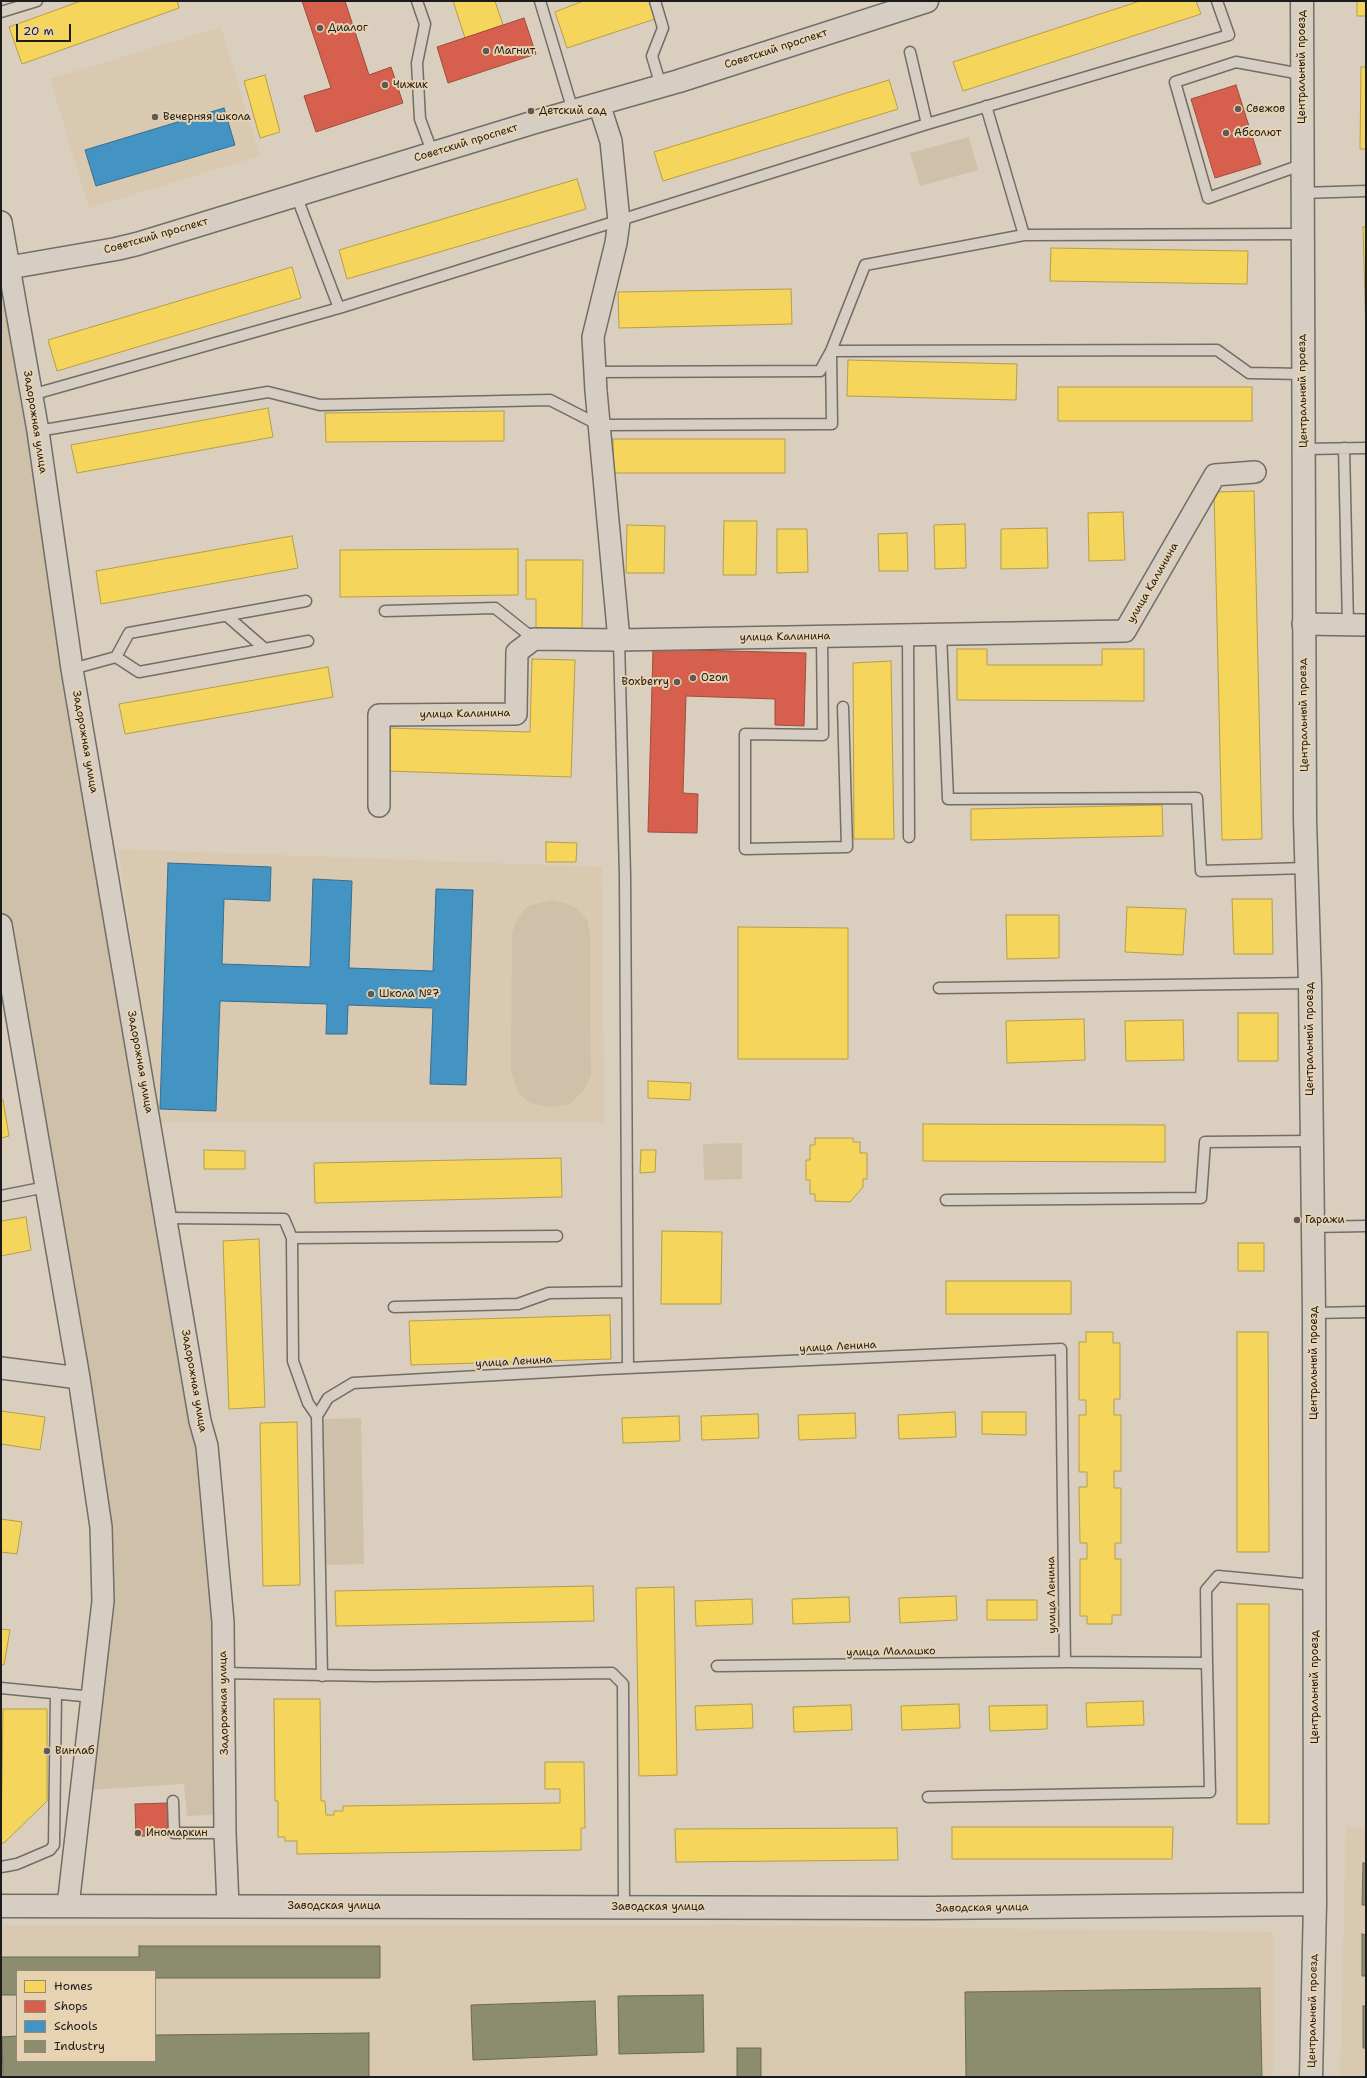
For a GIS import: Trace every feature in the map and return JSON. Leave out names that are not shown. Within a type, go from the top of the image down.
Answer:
[{"type":"street","name":"Советский проспект","points":[[5,268],[116,249],[661,86],[927,1]]},
{"type":"street","name":"Центральный проезд","points":[[1302,1],[1301,193],[1304,449],[1303,624],[1310,983],[1314,1313],[1315,1904],[1311,2077]]},
{"type":"street","points":[[599,104],[611,141],[619,221],[616,243],[593,337],[594,372],[619,640]]},
{"type":"street","name":"Задорожная улица","points":[[1,222],[5,268],[38,431],[72,669],[167,1218],[200,1421],[207,1446],[223,1622],[225,1833],[228,1906]]},
{"type":"street","name":"улица Калинина","points":[[379,806],[379,715],[516,714],[517,652],[534,639],[619,640],[1125,631],[1215,475],[1255,472]]},
{"type":"street","points":[[1303,624],[1357,625]]},
{"type":"street","points":[[1,925],[79,1378],[101,1527],[103,1601],[68,1906]]},
{"type":"street","points":[[1,1368],[79,1378]]},
{"type":"street","name":"Заводская улица","points":[[1,1906],[928,1908],[1315,1904]]},
{"type":"lane","points":[[1,12],[37,1]]},
{"type":"lane","points":[[417,1],[425,24],[417,63],[420,118],[433,154]]},
{"type":"lane","points":[[540,1],[574,111]]},
{"type":"lane","points":[[655,1],[663,28],[652,56],[661,86]]},
{"type":"lane","points":[[31,395],[339,308],[927,124],[1230,35],[1217,1]]},
{"type":"lane","points":[[910,52],[927,124]]},
{"type":"lane","points":[[1301,165],[1208,198],[1175,82],[1236,62],[1302,74]]},
{"type":"lane","points":[[986,106],[1024,235]]},
{"type":"lane","points":[[1301,193],[1366,191]]},
{"type":"lane","points":[[296,195],[339,308]]},
{"type":"lane","points":[[594,372],[820,371],[831,351],[865,265],[1024,235],[1302,234]]},
{"type":"lane","points":[[831,351],[1217,350],[1249,373],[1302,374]]},
{"type":"lane","points":[[38,431],[268,392],[320,404],[550,400],[599,425],[832,424],[831,351]]},
{"type":"lane","points":[[1344,448],[1357,625]]},
{"type":"lane","points":[[1304,449],[1366,448]]},
{"type":"lane","points":[[72,669],[116,657],[129,633],[306,601]]},
{"type":"lane","points":[[385,611],[495,608],[534,639]]},
{"type":"lane","points":[[227,616],[265,649]]},
{"type":"lane","points":[[941,634],[948,799],[1197,798],[1201,871],[1307,868]]},
{"type":"lane","points":[[908,635],[909,837]]},
{"type":"lane","points":[[822,636],[823,735],[745,734],[745,849],[847,847],[843,707]]},
{"type":"lane","points":[[619,640],[625,876],[628,1368]]},
{"type":"lane","points":[[116,657],[139,672],[308,641]]},
{"type":"lane","points":[[940,988],[1310,983]]},
{"type":"lane","points":[[946,1200],[1201,1198],[1205,1142],[1311,1141]]},
{"type":"lane","points":[[1,1196],[46,1187]]},
{"type":"lane","points":[[167,1218],[284,1219],[292,1238],[293,1361],[308,1403],[317,1416],[322,1676]]},
{"type":"lane","points":[[1312,1227],[1366,1226]]},
{"type":"lane","points":[[292,1238],[557,1236]]},
{"type":"lane","points":[[394,1307],[518,1304],[549,1293],[628,1292]]},
{"type":"lane","points":[[1314,1313],[1366,1312]]},
{"type":"lane","name":"улица Ленина","points":[[317,1416],[328,1398],[353,1383],[628,1368],[1061,1349],[1064,1662]]},
{"type":"lane","points":[[928,1798],[1210,1792],[1206,1590],[1218,1576],[1314,1585]]},
{"type":"lane","name":"улица Малашко","points":[[717,1666],[1064,1662],[1207,1663]]},
{"type":"lane","points":[[223,1673],[322,1676],[612,1673],[623,1684],[624,1907]]},
{"type":"lane","points":[[1,1688],[93,1697]]},
{"type":"lane","points":[[1,1867],[17,1864],[50,1850],[54,1845],[56,1693]]},
{"type":"lane","points":[[173,1801],[174,1833],[225,1833]]},
{"type":"shaded area","name":"Вечерняя школа","points":[[221,27],[260,156],[89,208],[50,79]]},
{"type":"shaded area","points":[[969,137],[978,170],[920,186],[910,153]]},
{"type":"shaded area","points":[[7,302],[200,1421],[225,1814],[187,1816],[184,1784],[88,1790],[102,1707],[103,1601],[1,925],[1,303]]},
{"type":"shaded area","name":"Школа №7","points":[[118,849],[602,867],[604,1122],[158,1122]]},
{"type":"shaded area","points":[[552,900],[565,903],[577,909],[587,920],[590,935],[591,1076],[583,1091],[570,1104],[551,1107],[530,1103],[519,1093],[511,1072],[512,933],[517,919],[528,906]]},
{"type":"shaded area","points":[[742,1143],[742,1179],[704,1180],[703,1144]]},
{"type":"shaded area","points":[[361,1418],[364,1564],[326,1565],[324,1419]]},
{"type":"shaded area","points":[[1346,1827],[1366,1828],[1366,2077],[1340,2077]]},
{"type":"shaded area","points":[[1,1925],[726,1925],[1273,1932],[1273,2077],[1,2077]]},
{"type":"building: Homes","points":[[81,1],[177,1],[179,8],[22,64],[9,27]]},
{"type":"building: Homes","points":[[453,1],[495,1],[503,25],[465,38]]},
{"type":"building: Homes","points":[[583,1],[649,1],[655,19],[567,48],[555,12]]},
{"type":"building: Homes","points":[[1140,1],[1196,1],[1201,14],[963,91],[953,62]]},
{"type":"building: Homes","points":[[1357,1],[1366,1],[1366,16],[1357,16]]},
{"type":"building: Homes","points":[[1361,67],[1366,67],[1366,149],[1360,149]]},
{"type":"building: Homes","points":[[265,75],[280,132],[260,138],[244,81]]},
{"type":"building: Homes","points":[[889,80],[898,109],[663,181],[654,152]]},
{"type":"building: Homes","points":[[577,179],[586,209],[347,279],[339,250]]},
{"type":"building: Homes","points":[[1363,227],[1366,227],[1366,335]]},
{"type":"building: Homes","points":[[1051,248],[1248,251],[1247,284],[1050,281]]},
{"type":"building: Homes","points":[[292,267],[301,298],[57,371],[48,340]]},
{"type":"building: Homes","points":[[791,289],[792,324],[619,328],[618,292]]},
{"type":"building: Homes","points":[[848,360],[1017,364],[1016,400],[847,396]]},
{"type":"building: Homes","points":[[1058,387],[1252,387],[1252,421],[1058,421]]},
{"type":"building: Homes","points":[[268,408],[273,437],[77,473],[71,445]]},
{"type":"building: Homes","points":[[504,411],[504,441],[326,442],[325,413]]},
{"type":"building: Homes","points":[[613,439],[785,439],[785,473],[613,473]]},
{"type":"building: Homes","points":[[1254,491],[1262,839],[1222,840],[1214,492]]},
{"type":"building: Homes","points":[[1123,512],[1125,560],[1089,561],[1088,513]]},
{"type":"building: Homes","points":[[724,521],[757,521],[756,575],[723,575]]},
{"type":"building: Homes","points":[[965,524],[966,568],[935,569],[934,525]]},
{"type":"building: Homes","points":[[627,525],[665,526],[664,573],[626,573]]},
{"type":"building: Homes","points":[[1047,528],[1048,568],[1001,569],[1001,529]]},
{"type":"building: Homes","points":[[777,529],[807,529],[808,572],[777,573]]},
{"type":"building: Homes","points":[[907,533],[908,571],[879,571],[878,534]]},
{"type":"building: Homes","points":[[292,536],[298,568],[101,604],[96,571]]},
{"type":"building: Homes","points":[[518,549],[518,595],[340,597],[340,550]]},
{"type":"building: Homes","points":[[526,560],[583,560],[582,629],[536,629],[536,599],[526,599]]},
{"type":"building: Homes","points":[[957,649],[987,649],[987,665],[1102,665],[1102,649],[1144,649],[1144,701],[957,700]]},
{"type":"building: Homes","points":[[532,659],[575,660],[571,777],[387,771],[388,728],[530,732]]},
{"type":"building: Homes","points":[[891,661],[894,839],[854,839],[853,663]]},
{"type":"building: Homes","points":[[328,667],[333,697],[125,734],[119,704]]},
{"type":"building: Homes","points":[[1162,805],[1163,836],[971,840],[971,809]]},
{"type":"building: Homes","points":[[546,842],[577,843],[576,862],[546,862]]},
{"type":"building: Homes","points":[[1232,899],[1272,899],[1273,954],[1234,954]]},
{"type":"building: Homes","points":[[1127,907],[1186,909],[1183,955],[1125,952]]},
{"type":"building: Homes","points":[[1006,915],[1059,915],[1059,958],[1007,959]]},
{"type":"building: Homes","points":[[738,927],[848,928],[848,1059],[738,1059]]},
{"type":"building: Homes","points":[[1238,1013],[1278,1013],[1278,1061],[1238,1061]]},
{"type":"building: Homes","points":[[1084,1019],[1085,1060],[1007,1063],[1006,1021]]},
{"type":"building: Homes","points":[[1183,1020],[1184,1060],[1126,1061],[1125,1021]]},
{"type":"building: Homes","points":[[648,1081],[691,1083],[690,1100],[648,1098]]},
{"type":"building: Homes","points":[[1,1100],[3,1100],[9,1136],[1,1138]]},
{"type":"building: Homes","points":[[923,1124],[1165,1125],[1165,1162],[923,1161]]},
{"type":"building: Homes","points":[[815,1138],[853,1138],[853,1142],[860,1142],[860,1153],[867,1153],[867,1179],[863,1179],[863,1187],[850,1202],[815,1201],[815,1194],[810,1194],[810,1180],[806,1180],[806,1160],[810,1160],[810,1145],[815,1145]]},
{"type":"building: Homes","points":[[204,1150],[245,1151],[245,1169],[204,1169]]},
{"type":"building: Homes","points":[[641,1150],[656,1150],[655,1172],[640,1173]]},
{"type":"building: Homes","points":[[561,1158],[562,1197],[315,1203],[314,1163]]},
{"type":"building: Homes","points":[[26,1217],[31,1250],[1,1256],[1,1221]]},
{"type":"building: Homes","points":[[662,1231],[722,1232],[721,1304],[661,1304]]},
{"type":"building: Homes","points":[[259,1239],[265,1407],[229,1409],[223,1241]]},
{"type":"building: Homes","points":[[1238,1243],[1264,1243],[1264,1271],[1238,1271]]},
{"type":"building: Homes","points":[[946,1281],[1071,1281],[1071,1314],[946,1314]]},
{"type":"building: Homes","points":[[610,1315],[611,1359],[411,1365],[409,1321]]},
{"type":"building: Homes","points":[[1086,1332],[1113,1332],[1113,1343],[1120,1343],[1120,1399],[1114,1399],[1114,1415],[1121,1415],[1121,1471],[1114,1471],[1114,1488],[1121,1488],[1121,1543],[1115,1543],[1115,1559],[1121,1559],[1121,1615],[1112,1615],[1112,1624],[1087,1624],[1087,1616],[1080,1616],[1080,1559],[1087,1559],[1087,1543],[1080,1543],[1079,1487],[1087,1487],[1087,1472],[1079,1472],[1079,1415],[1086,1415],[1086,1400],[1079,1400],[1079,1342],[1086,1342]]},
{"type":"building: Homes","points":[[1237,1332],[1268,1332],[1269,1552],[1237,1552]]},
{"type":"building: Homes","points":[[1,1411],[45,1417],[40,1450],[1,1444]]},
{"type":"building: Homes","points":[[955,1412],[956,1437],[899,1439],[898,1415]]},
{"type":"building: Homes","points":[[982,1412],[1026,1412],[1026,1435],[982,1434]]},
{"type":"building: Homes","points":[[855,1413],[856,1438],[799,1440],[798,1415]]},
{"type":"building: Homes","points":[[758,1414],[759,1438],[702,1440],[701,1416]]},
{"type":"building: Homes","points":[[679,1416],[680,1441],[623,1443],[622,1418]]},
{"type":"building: Homes","points":[[297,1422],[300,1585],[263,1586],[260,1423]]},
{"type":"building: Homes","points":[[1,1519],[22,1522],[17,1554],[1,1552]]},
{"type":"building: Homes","points":[[593,1586],[594,1621],[336,1626],[335,1591]]},
{"type":"building: Homes","points":[[674,1587],[677,1775],[639,1776],[636,1588]]},
{"type":"building: Homes","points":[[956,1596],[957,1620],[900,1623],[899,1598]]},
{"type":"building: Homes","points":[[849,1597],[850,1622],[793,1624],[792,1599]]},
{"type":"building: Homes","points":[[752,1599],[753,1624],[696,1626],[695,1601]]},
{"type":"building: Homes","points":[[987,1600],[1037,1600],[1037,1620],[987,1620]]},
{"type":"building: Homes","points":[[1237,1604],[1269,1604],[1269,1824],[1237,1824]]},
{"type":"building: Homes","points":[[1,1629],[10,1630],[4,1665],[1,1664]]},
{"type":"building: Homes","points":[[274,1699],[320,1699],[321,1801],[325,1801],[326,1815],[334,1815],[334,1811],[343,1811],[343,1806],[560,1803],[560,1789],[545,1789],[545,1762],[584,1762],[585,1828],[581,1828],[581,1850],[297,1854],[297,1841],[285,1841],[285,1837],[278,1837],[278,1801],[275,1801]]},
{"type":"building: Homes","points":[[1143,1701],[1144,1725],[1087,1727],[1086,1703]]},
{"type":"building: Homes","points":[[752,1704],[753,1728],[696,1730],[695,1706]]},
{"type":"building: Homes","points":[[959,1704],[960,1728],[902,1730],[901,1706]]},
{"type":"building: Homes","points":[[851,1705],[852,1730],[794,1732],[793,1707]]},
{"type":"building: Homes","points":[[1047,1705],[1047,1729],[990,1731],[989,1706]]},
{"type":"building: Homes","points":[[3,1709],[47,1709],[47,1801],[4,1843],[1,1843]]},
{"type":"building: Homes","points":[[952,1827],[1173,1827],[1172,1859],[952,1859]]},
{"type":"building: Homes","points":[[897,1828],[898,1860],[676,1862],[675,1829]]},
{"type":"building: Shops","points":[[302,1],[345,1],[369,75],[391,67],[403,103],[316,132],[304,96],[331,88]]},
{"type":"building: Shops","name":"Магнит","points":[[524,18],[536,54],[448,83],[437,47]]},
{"type":"building: Shops","points":[[1236,85],[1261,164],[1215,178],[1191,99]]},
{"type":"building: Shops","points":[[653,649],[806,653],[804,726],[775,725],[775,699],[686,696],[683,793],[698,794],[697,833],[648,832]]},
{"type":"building: Shops","points":[[168,1803],[168,1836],[136,1836],[135,1804]]},
{"type":"building: Schools","points":[[224,108],[235,145],[96,186],[85,150]]},
{"type":"building: Schools","points":[[168,863],[271,867],[270,901],[224,899],[222,964],[310,967],[313,879],[352,881],[349,968],[433,971],[436,889],[473,890],[466,1085],[430,1084],[433,1008],[348,1005],[347,1034],[326,1034],[327,1004],[220,1001],[216,1111],[160,1109]]},
{"type":"building: Industry","points":[[1363,1863],[1366,1863],[1366,1905],[1362,1905]]},
{"type":"building: Industry","points":[[1362,1934],[1366,1935],[1366,1976],[1362,1976]]},
{"type":"building: Industry","points":[[139,1946],[380,1946],[380,1978],[156,1978],[156,1970],[16,1970],[16,1995],[1,1995],[1,1957],[139,1957]]},
{"type":"building: Industry","points":[[1260,1988],[1262,2077],[966,2077],[965,1992]]},
{"type":"building: Industry","points":[[703,1995],[704,2052],[619,2054],[618,1996]]},
{"type":"building: Industry","points":[[595,2001],[597,2055],[473,2060],[471,2005]]},
{"type":"building: Industry","points":[[1363,2006],[1366,2006],[1366,2048],[1363,2048]]},
{"type":"building: Industry","points":[[369,2033],[369,2077],[3,2077],[2,2037],[16,2036],[16,2062],[156,2062],[156,2035]]},
{"type":"building: Industry","points":[[737,2048],[761,2048],[761,2077],[737,2077]]},
{"type":"place","name":"Диалог","points":[[320,28]]},
{"type":"place","name":"Магнит","points":[[486,51]]},
{"type":"place","name":"Чижик","points":[[385,85]]},
{"type":"place","name":"Свежов","points":[[1238,109]]},
{"type":"place","name":"Детский сад","points":[[531,111]]},
{"type":"place","name":"Вечерняя школа","points":[[155,117]]},
{"type":"place","name":"Абсолют","points":[[1226,133]]},
{"type":"place","name":"Ozon","points":[[693,678]]},
{"type":"place","name":"Boxberry","points":[[677,682]]},
{"type":"place","name":"Школа №7","points":[[371,994]]},
{"type":"place","name":"Гаражи","points":[[1297,1220]]},
{"type":"place","name":"Винлаб","points":[[47,1751]]},
{"type":"place","name":"Иномаркин","points":[[138,1833]]}]
